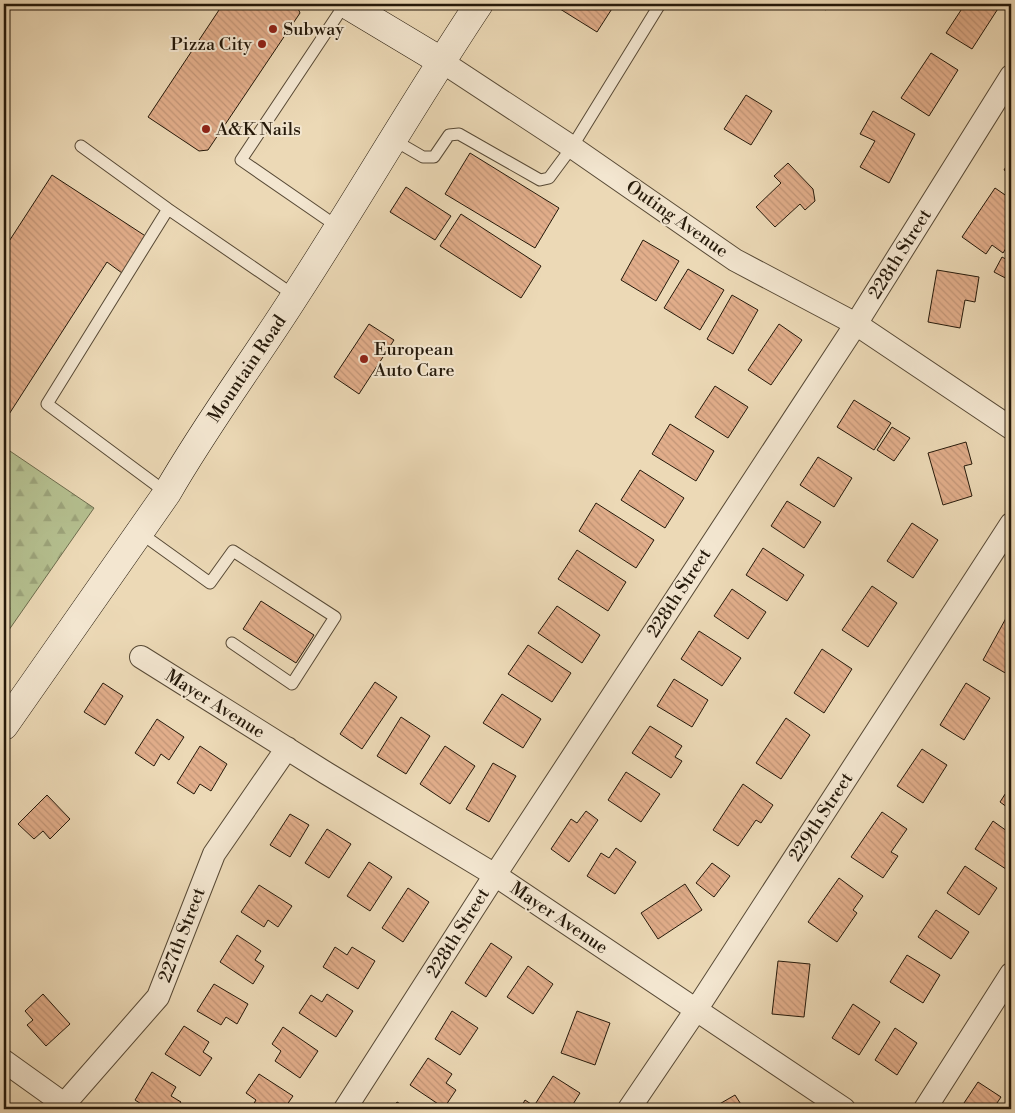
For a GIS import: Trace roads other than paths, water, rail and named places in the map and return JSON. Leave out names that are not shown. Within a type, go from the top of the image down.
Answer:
[{"type":"main road","name":"Mountain Road","points":[[4,726],[167,493],[186,460],[296,296],[392,139],[479,4]]},
{"type":"main road","name":"Outing Avenue","points":[[354,6],[441,61]]},
{"type":"street","name":"Outing Avenue","points":[[441,61],[572,147],[735,260],[856,324],[1011,428]]},
{"type":"street","name":"228th Street","points":[[346,1109],[495,875],[856,324],[1011,76]]},
{"type":"street","name":"229th Street","points":[[629,1109],[696,1010],[1011,524]]},
{"type":"street","name":"Mayer Avenue","points":[[141,657],[495,875],[844,1109]]},
{"type":"street","name":"227th Street","points":[[62,1107],[158,997],[214,854],[287,748]]},
{"type":"street","points":[[925,1109],[1011,974]]},
{"type":"street","points":[[4,1060],[62,1107]]},
{"type":"lane","points":[[392,139],[424,156],[434,156],[449,135],[460,134],[540,180],[549,178],[572,147],[660,4]]},
{"type":"lane","points":[[338,227],[241,160],[354,6]]},
{"type":"lane","points":[[80,146],[168,209],[296,296]]},
{"type":"lane","points":[[167,493],[47,404],[168,209]]},
{"type":"lane","points":[[139,532],[210,584],[233,551],[335,617],[292,684],[232,643]]},
{"type":"place","name":"Subway","points":[[273,29]]},
{"type":"place","name":"Pizza City","points":[[262,44]]},
{"type":"place","name":"A&K Nails","points":[[206,129]]},
{"type":"place","name":"European Auto Care","points":[[364,359]]}]
